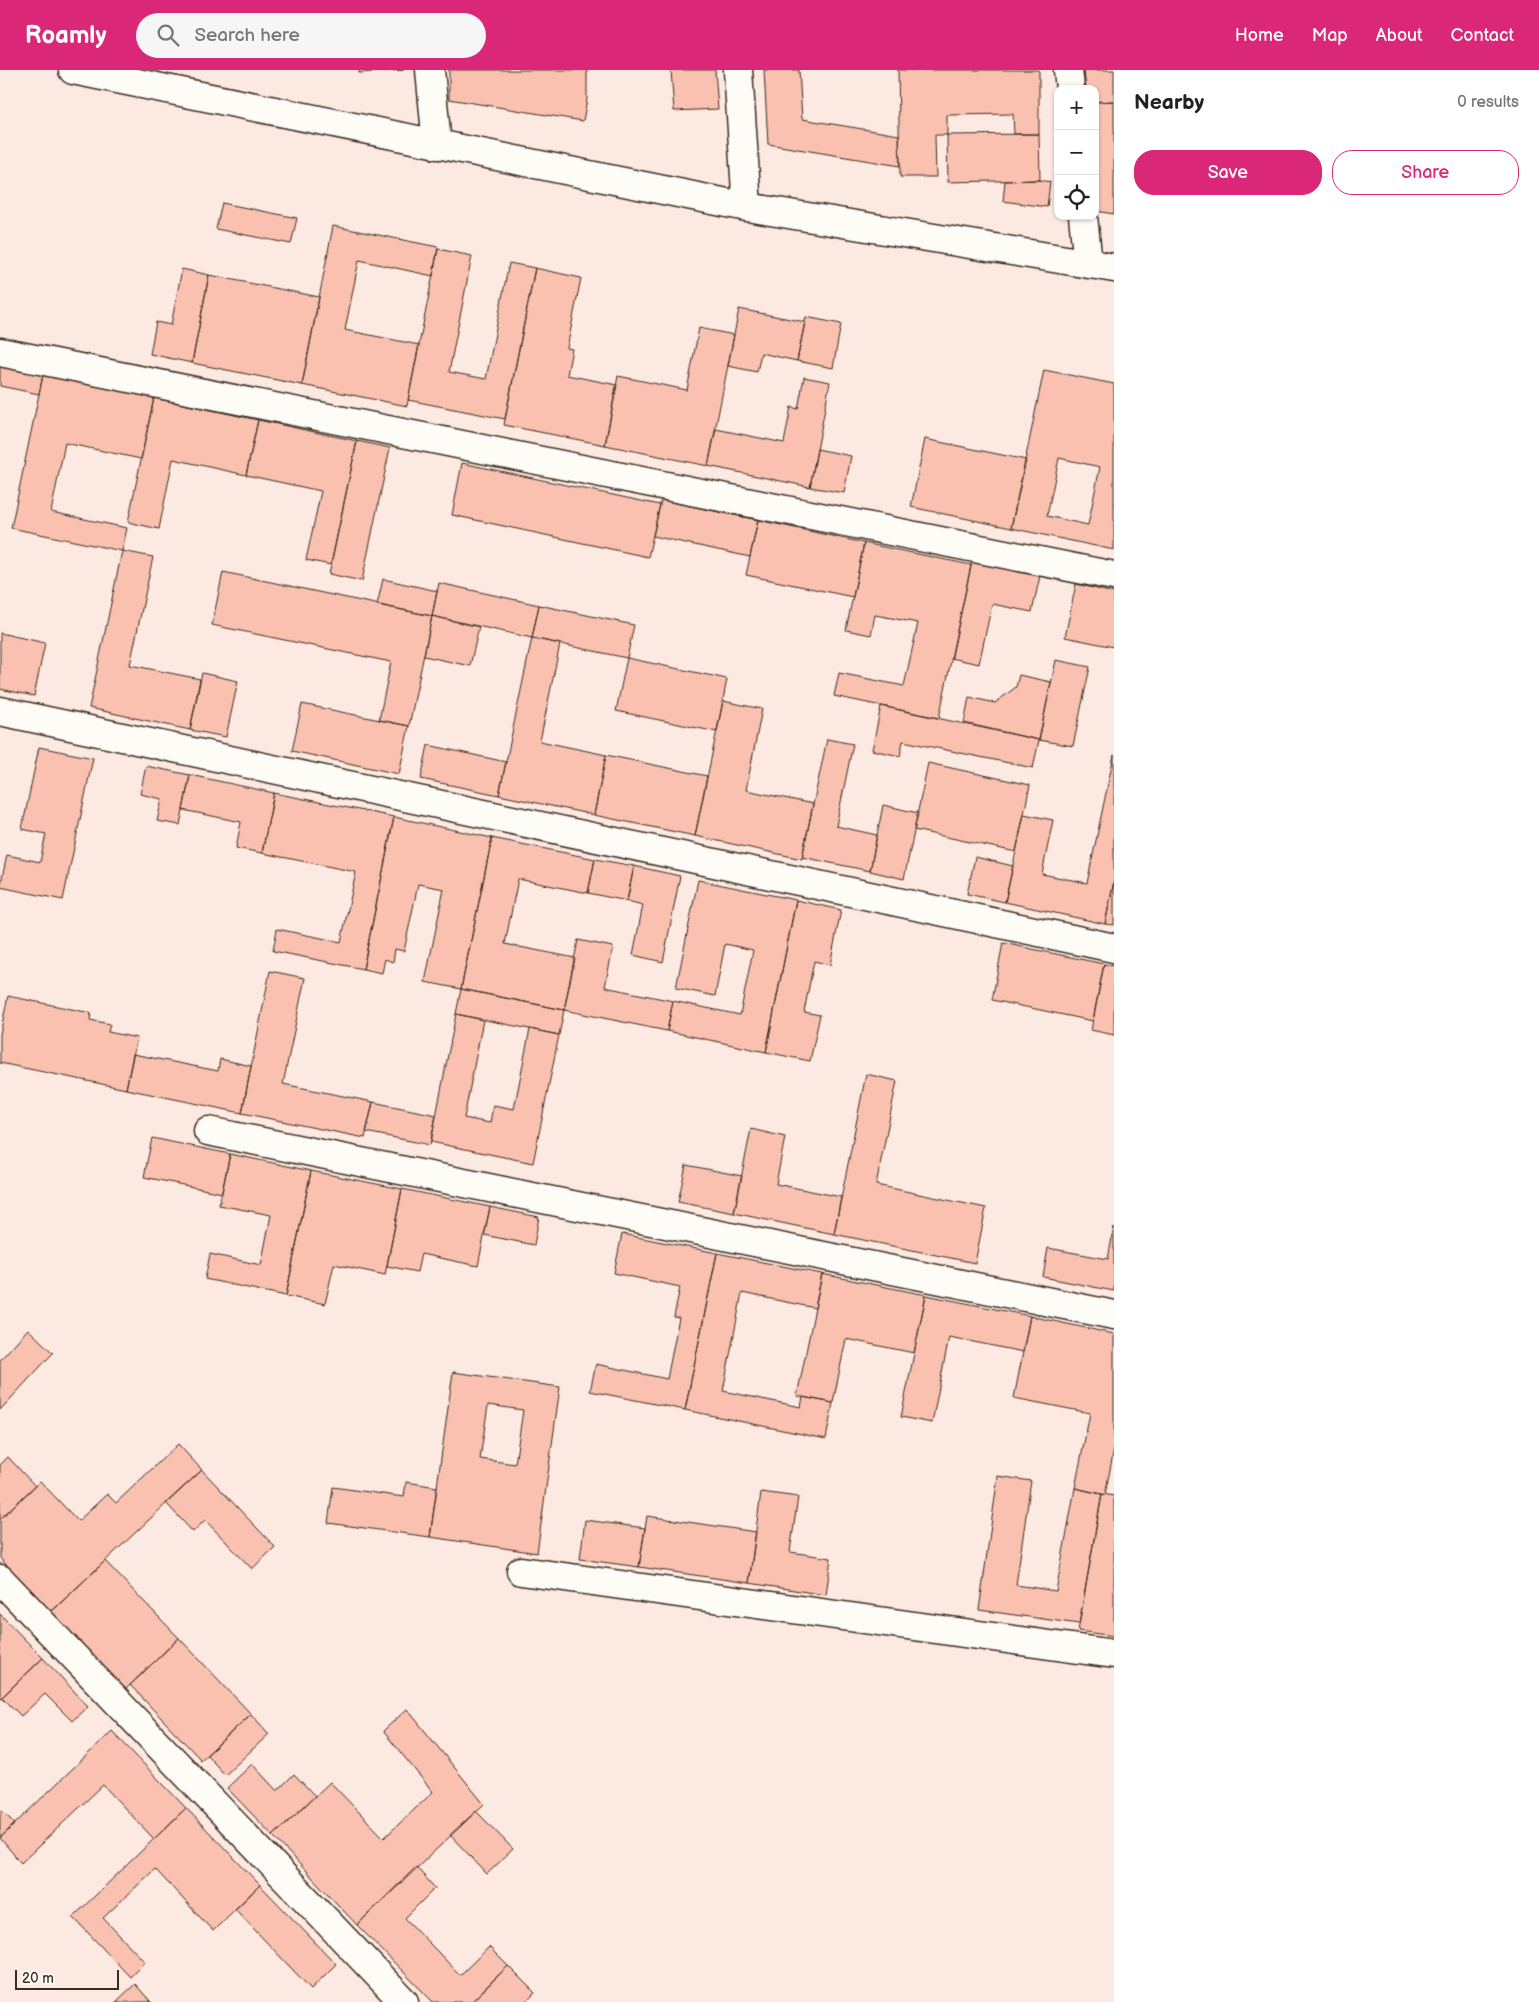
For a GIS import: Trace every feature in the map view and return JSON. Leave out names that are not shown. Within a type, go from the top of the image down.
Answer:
[{"type":"street","points":[[73,70],[100,73],[437,145],[747,207],[1101,266],[1084,220]]},
{"type":"street","points":[[430,70],[437,145]]},
{"type":"street","points":[[738,70],[747,207]]},
{"type":"street","points":[[1068,70],[1070,85]]},
{"type":"street","points":[[0,352],[1114,576]]},
{"type":"street","points":[[0,711],[1114,948]]},
{"type":"street","points":[[208,1131],[1114,1315]]},
{"type":"street","points":[[520,1571],[1114,1654]]},
{"type":"street","points":[[0,1579],[404,2002]]},
{"type":"building","points":[[359,70],[404,70],[359,73]]},
{"type":"building","points":[[449,70],[587,70],[587,99],[583,121],[449,99]]},
{"type":"building","points":[[671,70],[715,70],[718,109],[674,111]]},
{"type":"building","points":[[764,70],[799,70],[802,119],[899,135],[900,166],[768,144]]},
{"type":"building","points":[[898,70],[1039,70],[1039,134],[1014,134],[1013,114],[947,115],[947,135],[935,135],[936,177],[900,177]]},
{"type":"building","points":[[1084,70],[1114,70],[1114,101],[1099,102],[1099,85],[1086,85]]},
{"type":"building","points":[[1114,101],[1114,214],[1099,212],[1099,102]]},
{"type":"building","points":[[1039,134],[1040,180],[948,182],[947,135]]},
{"type":"building","points":[[1040,180],[1050,182],[1047,207],[1003,201],[1005,181]]},
{"type":"building","points":[[222,203],[297,218],[291,244],[216,229]]},
{"type":"building","points":[[333,226],[438,247],[433,276],[359,260],[345,330],[419,345],[407,406],[302,385]]},
{"type":"building","points":[[438,249],[472,256],[449,372],[486,379],[509,263],[535,268],[505,419],[408,400]]},
{"type":"building","points":[[535,268],[581,278],[567,348],[572,349],[567,375],[617,385],[605,445],[504,425]]},
{"type":"building","points":[[182,269],[209,275],[192,363],[150,354],[156,322],[171,325]]},
{"type":"building","points":[[209,275],[319,297],[302,385],[192,363]]},
{"type":"building","points":[[739,309],[805,322],[797,361],[761,353],[757,372],[728,366]]},
{"type":"building","points":[[806,317],[841,324],[833,368],[797,361]]},
{"type":"building","points":[[699,328],[734,335],[708,466],[605,445],[618,376],[687,390]]},
{"type":"building","points":[[0,366],[43,375],[39,394],[0,386]]},
{"type":"building","points":[[1044,370],[1114,384],[1114,550],[1011,528]],"holes":[[[1059,458],[1100,467],[1088,525],[1047,516]]]},
{"type":"building","points":[[43,375],[154,398],[141,459],[65,443],[51,512],[127,528],[122,551],[11,528]]},
{"type":"building","points":[[804,377],[830,382],[810,487],[708,466],[716,429],[784,443],[791,407],[798,409]]},
{"type":"building","points":[[154,398],[258,420],[246,475],[173,459],[159,529],[128,522]]},
{"type":"building","points":[[258,420],[357,441],[331,565],[306,560],[321,491],[246,475]]},
{"type":"building","points":[[925,439],[1026,460],[1011,528],[911,507]]},
{"type":"building","points":[[357,441],[390,448],[362,581],[329,574]]},
{"type":"building","points":[[817,449],[851,456],[844,493],[810,487]]},
{"type":"building","points":[[462,463],[660,505],[648,557],[452,515]]},
{"type":"building","points":[[661,500],[758,520],[750,557],[653,536]]},
{"type":"building","points":[[758,520],[864,543],[853,597],[746,575]]},
{"type":"building","points":[[864,543],[971,565],[939,718],[834,696],[839,673],[904,686],[918,623],[875,615],[871,635],[846,630]]},
{"type":"building","points":[[122,551],[153,557],[130,665],[200,679],[190,730],[89,708]]},
{"type":"building","points":[[972,562],[1040,576],[1032,612],[992,604],[979,664],[951,658]]},
{"type":"building","points":[[223,572],[432,616],[409,726],[379,720],[391,662],[212,625]]},
{"type":"building","points":[[383,579],[437,591],[432,616],[377,605]]},
{"type":"building","points":[[439,583],[539,605],[532,638],[432,616]]},
{"type":"building","points":[[1076,584],[1114,593],[1114,647],[1065,637]]},
{"type":"building","points":[[539,605],[634,625],[627,658],[532,638]]},
{"type":"building","points":[[432,616],[479,627],[470,666],[424,656]]},
{"type":"building","points":[[0,633],[45,643],[34,696],[0,689]]},
{"type":"building","points":[[532,638],[560,644],[540,741],[606,755],[594,815],[499,795]]},
{"type":"building","points":[[627,658],[727,679],[717,732],[616,711]]},
{"type":"building","points":[[1056,660],[1090,667],[1073,746],[1039,740]]},
{"type":"building","points":[[202,673],[238,681],[226,737],[190,730]]},
{"type":"building","points":[[1019,675],[1051,682],[1039,740],[964,723],[969,697],[995,703],[1016,687]]},
{"type":"building","points":[[723,701],[762,709],[746,790],[813,804],[802,859],[695,836]]},
{"type":"building","points":[[302,704],[409,726],[399,774],[292,751]]},
{"type":"building","points":[[881,706],[1039,740],[1033,768],[903,741],[900,756],[872,750]]},
{"type":"building","points":[[827,739],[853,744],[836,826],[877,835],[870,871],[802,857]]},
{"type":"building","points":[[428,745],[506,762],[499,795],[421,779]]},
{"type":"building","points":[[39,747],[93,758],[63,900],[0,887],[7,855],[40,862],[46,834],[22,829]]},
{"type":"building","points":[[606,755],[707,776],[695,836],[594,815]]},
{"type":"building","points":[[1114,755],[1114,881],[1105,924],[1005,902],[1024,814],[1053,820],[1042,874],[1087,883]]},
{"type":"building","points":[[928,763],[1030,785],[1016,852],[914,830]]},
{"type":"building","points":[[146,766],[190,775],[180,825],[157,821],[162,799],[140,794]]},
{"type":"building","points":[[190,775],[274,793],[262,853],[236,848],[241,822],[183,810]]},
{"type":"building","points":[[274,793],[394,817],[363,969],[273,951],[277,929],[341,942],[356,872],[262,853]]},
{"type":"building","points":[[883,805],[918,813],[904,879],[870,871]]},
{"type":"building","points":[[394,817],[492,838],[461,989],[425,982],[444,889],[418,884],[404,951],[395,949],[393,962],[385,959],[382,973],[363,969]]},
{"type":"building","points":[[492,838],[595,859],[588,893],[518,879],[505,944],[575,958],[564,1010],[461,989]]},
{"type":"building","points":[[975,857],[1013,866],[1005,902],[967,894]]},
{"type":"building","points":[[595,859],[634,866],[627,901],[588,893]]},
{"type":"building","points":[[634,866],[680,876],[663,962],[633,955],[643,905],[627,901]]},
{"type":"building","points":[[698,880],[796,900],[766,1052],[667,1031],[673,1001],[740,1015],[753,950],[725,944],[715,996],[676,988]]},
{"type":"building","points":[[1114,881],[1114,925],[1105,924]]},
{"type":"building","points":[[796,900],[841,910],[830,965],[814,961],[804,1012],[820,1015],[810,1061],[766,1052]]},
{"type":"building","points":[[578,940],[613,947],[605,987],[673,1001],[667,1031],[564,1010]]},
{"type":"building","points":[[1003,943],[1104,964],[1093,1021],[992,1000]]},
{"type":"building","points":[[1104,964],[1114,966],[1114,1035],[1091,1030]]},
{"type":"building","points":[[270,971],[305,978],[283,1084],[373,1102],[365,1138],[242,1113]]},
{"type":"building","points":[[461,989],[564,1010],[559,1035],[456,1014]]},
{"type":"building","points":[[8,996],[91,1013],[90,1020],[110,1024],[108,1032],[137,1038],[126,1089],[0,1063],[0,1034]]},
{"type":"building","points":[[456,1014],[483,1020],[464,1118],[490,1123],[493,1105],[514,1109],[530,1029],[559,1035],[533,1163],[431,1142]]},
{"type":"building","points":[[133,1054],[218,1071],[220,1059],[251,1066],[242,1113],[126,1089]]},
{"type":"building","points":[[866,1074],[897,1081],[876,1185],[986,1208],[975,1263],[834,1234]]},
{"type":"building","points":[[373,1102],[436,1115],[430,1145],[366,1132]]},
{"type":"building","points":[[751,1129],[785,1137],[776,1184],[841,1197],[834,1234],[734,1213]]},
{"type":"building","points":[[152,1138],[230,1154],[222,1193],[144,1177]]},
{"type":"building","points":[[230,1154],[311,1171],[286,1296],[205,1279],[210,1254],[261,1265],[271,1215],[219,1205]]},
{"type":"building","points":[[686,1165],[742,1176],[734,1213],[678,1202]]},
{"type":"building","points":[[311,1171],[402,1189],[385,1275],[334,1264],[325,1304],[286,1296]]},
{"type":"building","points":[[402,1189],[490,1207],[478,1266],[421,1254],[417,1272],[387,1266]]},
{"type":"building","points":[[490,1207],[539,1217],[534,1245],[484,1235]]},
{"type":"building","points":[[1114,1227],[1114,1291],[1043,1277],[1048,1248],[1108,1259]]},
{"type":"building","points":[[622,1234],[717,1253],[685,1410],[590,1391],[596,1364],[667,1379],[679,1318],[674,1317],[680,1287],[614,1273]]},
{"type":"building","points":[[717,1253],[822,1274],[815,1308],[742,1293],[723,1391],[801,1407],[803,1397],[833,1403],[826,1439],[685,1410]]},
{"type":"building","points":[[822,1274],[926,1295],[914,1353],[846,1339],[833,1403],[797,1396]]},
{"type":"building","points":[[926,1295],[1030,1316],[1023,1352],[949,1337],[932,1423],[901,1417]]},
{"type":"building","points":[[1030,1316],[1114,1334],[1114,1449],[1105,1495],[1075,1488],[1090,1413],[1014,1398]]},
{"type":"building","points":[[28,1329],[53,1353],[0,1410],[0,1360]]},
{"type":"building","points":[[453,1372],[560,1387],[537,1553],[430,1537]],"holes":[[[488,1405],[523,1410],[515,1464],[480,1459]]]},
{"type":"building","points":[[178,1444],[202,1470],[51,1612],[0,1558],[0,1519],[40,1481],[78,1521],[107,1494],[116,1503]]},
{"type":"building","points":[[8,1457],[35,1486],[0,1519],[0,1465]]},
{"type":"building","points":[[202,1470],[275,1547],[252,1569],[205,1520],[193,1532],[166,1503]]},
{"type":"building","points":[[998,1476],[1031,1481],[1016,1585],[1056,1591],[1075,1488],[1102,1494],[1079,1624],[979,1610]]},
{"type":"building","points":[[406,1482],[437,1487],[430,1537],[328,1523],[333,1487],[404,1497]]},
{"type":"building","points":[[761,1492],[798,1497],[790,1552],[831,1558],[826,1595],[749,1583]]},
{"type":"building","points":[[1102,1494],[1114,1496],[1114,1636],[1078,1631]]},
{"type":"building","points":[[647,1516],[756,1532],[749,1583],[639,1567]]},
{"type":"building","points":[[585,1520],[645,1528],[639,1567],[580,1559]]},
{"type":"building","points":[[105,1561],[179,1638],[125,1690],[51,1612]]},
{"type":"building","points":[[0,1614],[43,1658],[0,1699]]},
{"type":"building","points":[[179,1638],[251,1714],[201,1760],[130,1685]]},
{"type":"building","points":[[43,1658],[88,1706],[72,1721],[45,1694],[21,1716],[2,1697]]},
{"type":"building","points":[[407,1709],[484,1804],[357,1925],[273,1836],[330,1782],[384,1838],[433,1792],[383,1731]]},
{"type":"building","points":[[251,1714],[269,1734],[225,1775],[207,1755]]},
{"type":"building","points":[[112,1731],[186,1808],[154,1839],[103,1785],[21,1863],[0,1838]]},
{"type":"building","points":[[252,1764],[277,1791],[294,1774],[315,1796],[273,1836],[227,1788]]},
{"type":"building","points":[[186,1808],[260,1885],[213,1931],[155,1869],[103,1918],[145,1962],[130,1977],[73,1917]]},
{"type":"building","points":[[0,1809],[15,1824],[0,1838]]},
{"type":"building","points":[[476,1811],[513,1849],[487,1874],[450,1835]]},
{"type":"building","points":[[416,1867],[435,1888],[405,1918],[460,1975],[489,1947],[508,1966],[471,2002],[433,2002],[357,1925]]},
{"type":"building","points":[[260,1885],[336,1964],[311,1989],[235,1909]]},
{"type":"building","points":[[508,1966],[535,1993],[526,2002],[471,2002]]},
{"type":"building","points":[[135,1984],[151,2002],[116,2002]]}]
